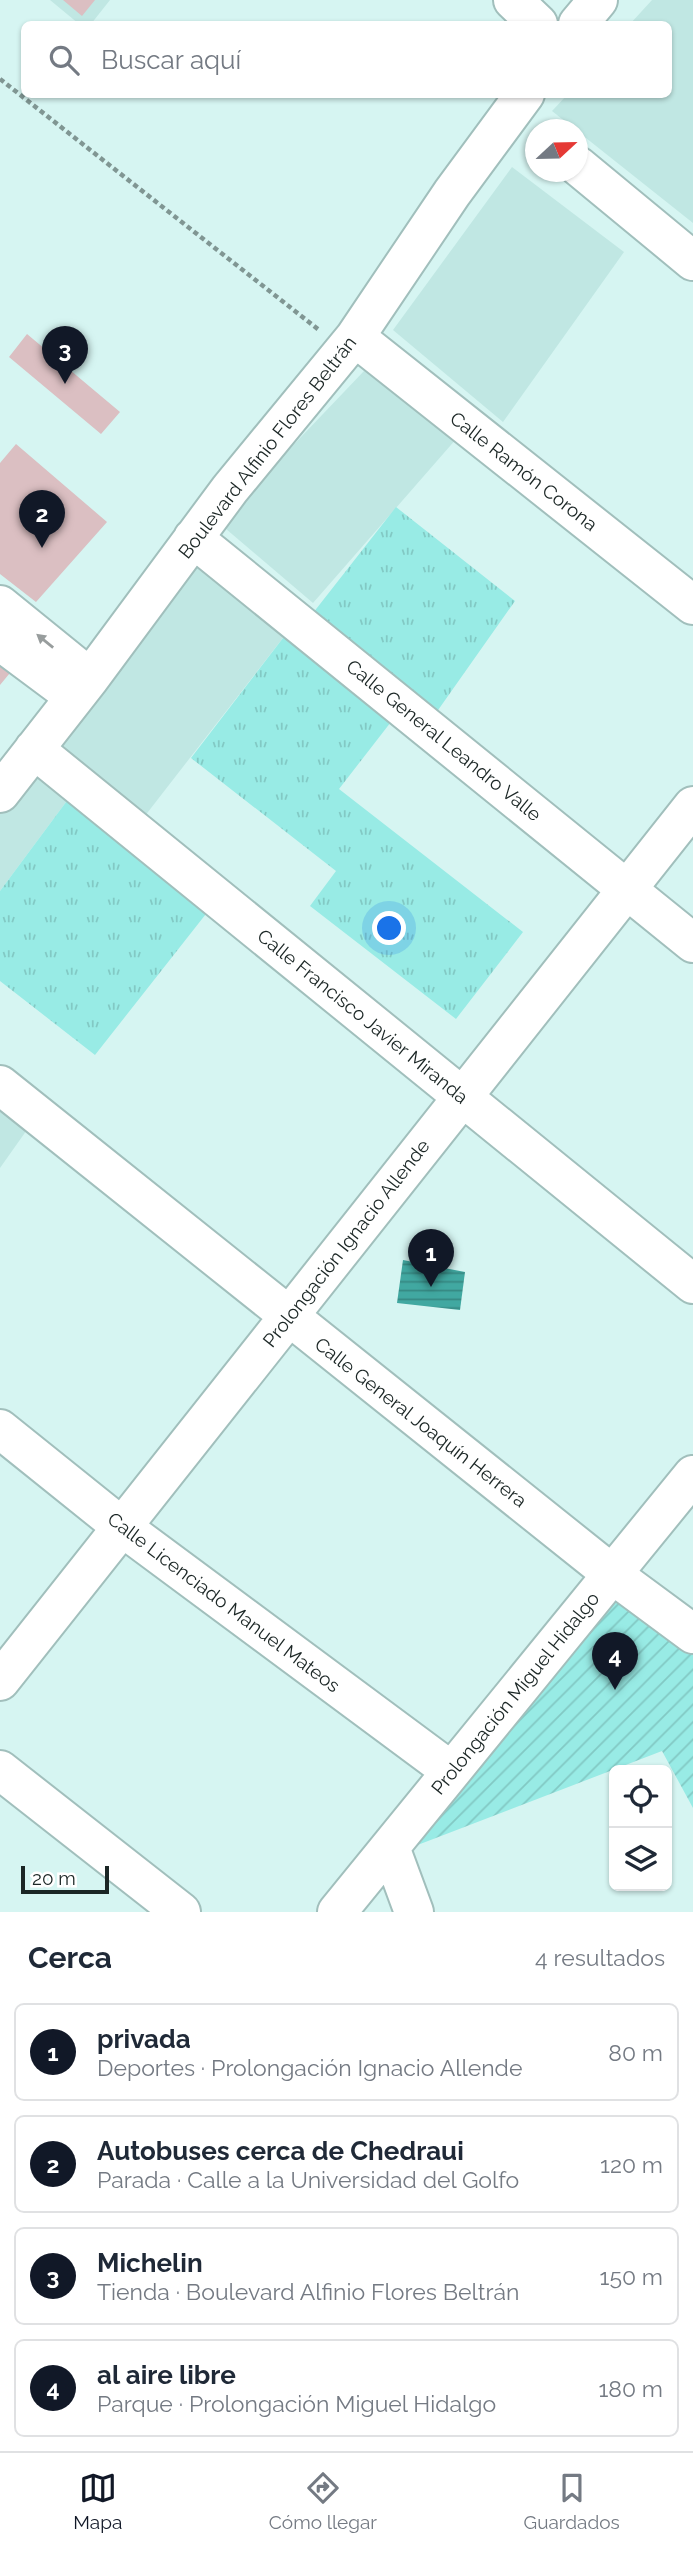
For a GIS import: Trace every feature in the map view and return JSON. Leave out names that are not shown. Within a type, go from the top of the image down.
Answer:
[{"type":"street","points":[[513,0],[535,21]]},
{"type":"street","points":[[580,21],[598,0]]},
{"type":"street","name":"Boulevard Alfinio Flores Beltrán","points":[[0,793],[230,489],[349,343],[452,194],[524,113]]},
{"type":"street","points":[[588,174],[693,261]]},
{"type":"street","name":"Calle Ramón Corona","points":[[349,343],[693,605]]},
{"type":"street","name":"Calle General Leandro Valle","points":[[194,538],[693,943]]},
{"type":"street","points":[[0,605],[82,687]]},
{"type":"street","points":[[0,641],[82,687]]},
{"type":"street","name":"Calle Francisco Javier Miranda","points":[[34,749],[693,1284]]},
{"type":"street","name":"Prolongación Ignacio Allende","points":[[0,1681],[693,806]]},
{"type":"street","name":"Calle General Joaquín Herrera","points":[[0,1085],[612,1574],[693,1634]]},
{"type":"street","name":"Calle Licenciado Manuel Mateos","points":[[0,1429],[122,1527],[452,1770]]},
{"type":"street","name":"Prolongación Miguel Hidalgo","points":[[337,1912],[693,1475]]},
{"type":"street","points":[[0,1770],[181,1912]]},
{"type":"street","points":[[390,1847],[414,1912]]},
{"type":"path","points":[[0,79],[21,95]]},
{"type":"path","points":[[25,98],[349,343]]},
{"type":"shaded area","points":[[50,0],[110,0],[93,21],[75,21]]},
{"type":"shaded area","points":[[652,0],[693,0],[693,223],[588,140],[588,119],[562,119],[552,111],[564,98],[672,98],[672,21],[633,21]]},
{"type":"shaded area","points":[[512,167],[525,177],[525,182],[532,182],[624,252],[503,422],[393,330]]},
{"type":"shaded area","points":[[385,349],[471,422],[313,603],[219,523]]},
{"type":"shaded area","points":[[199,544],[293,625],[141,821],[51,751]]},
{"type":"shaded area","points":[[35,765],[72,794],[0,891],[0,813]]},
{"type":"shaded area","points":[[0,1079],[41,1110],[0,1168]]},
{"type":"shaded area","points":[[403,1260],[465,1272],[460,1310],[397,1303]]},
{"type":"green space","points":[[396,507],[515,601],[436,713],[313,613]]},
{"type":"green space","points":[[293,625],[401,709],[339,789],[523,932],[456,1019],[310,906],[336,871],[191,758]]},
{"type":"green space","points":[[72,794],[213,905],[95,1055],[0,981],[0,891]]},
{"type":"green space","points":[[627,1573],[693,1630],[693,1808],[662,1751],[626,1765],[609,1765],[609,1771],[415,1846]]},
{"type":"building","points":[[63,0],[95,0],[82,16]]},
{"type":"building","points":[[27,334],[120,412],[101,434],[9,357]]},
{"type":"building","points":[[16,444],[107,522],[36,602],[0,574],[0,463]]},
{"type":"building","points":[[0,648],[19,662],[0,685]]},
{"type":"place","name":"Michelin","points":[[65,384]]},
{"type":"place","name":"Autobuses cerca de Chedraui","points":[[42,548]]},
{"type":"place","name":"privada","points":[[431,1287]]},
{"type":"place","name":"al aire libre","points":[[615,1690]]}]
